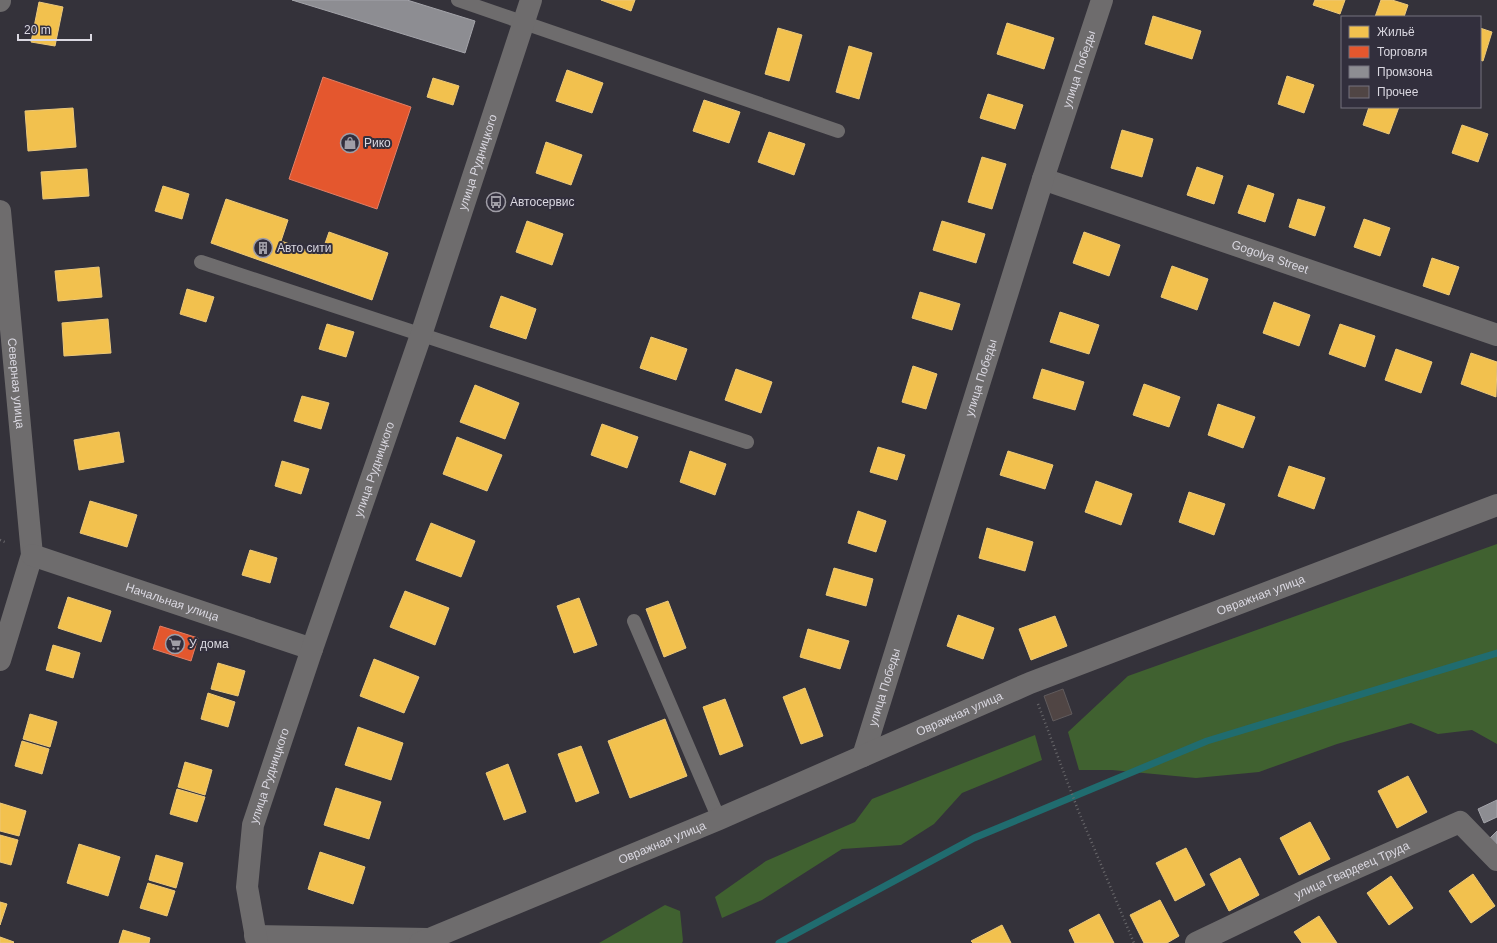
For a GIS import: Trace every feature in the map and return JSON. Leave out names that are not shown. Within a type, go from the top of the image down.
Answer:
[{"type":"street","name":"улица Рудницкого","points":[[254,941],[247,887],[253,825],[312,649],[421,335],[531,0]]},
{"type":"street","name":"улица Победы","points":[[863,756],[1043,179],[1102,0]]},
{"type":"street","name":"Gogolya Street","points":[[1043,179],[1497,335]]},
{"type":"street","name":"Северная улица","points":[[0,211],[32,555]]},
{"type":"street","name":"Овражная улица","points":[[254,941],[424,941],[719,819],[1030,683],[1497,505]]},
{"type":"street","name":"Начальная улица","points":[[32,555],[312,649]]},
{"type":"street","points":[[0,660],[32,555]]},
{"type":"street","name":"улица Гвардеец Труда","points":[[1196,943],[1311,888],[1460,822],[1497,860]]},
{"type":"lane","points":[[458,0],[838,131]]},
{"type":"lane","points":[[201,262],[747,442]]},
{"type":"lane","points":[[634,622],[719,819]]},
{"type":"path","points":[[1030,683],[1078,810],[1134,943]]},
{"type":"green space","points":[[1497,544],[1497,744],[1472,730],[1438,734],[1411,723],[1337,744],[1259,772],[1196,778],[1112,770],[1079,770],[1068,732],[1128,676]]},
{"type":"green space","points":[[1035,735],[1042,760],[962,793],[934,824],[901,845],[842,849],[762,900],[722,918],[715,897],[766,861],[855,822],[872,799]]},
{"type":"green space","points":[[665,905],[680,911],[682,943],[599,943]]},
{"type":"building: Жильё","points":[[601,0],[635,0],[631,11]]},
{"type":"building: Жильё","points":[[1315,0],[1345,0],[1340,14],[1313,5]]},
{"type":"building: Жильё","points":[[1381,0],[1392,0],[1408,5],[1404,16],[1375,16]]},
{"type":"building: Жильё","points":[[39,2],[63,7],[55,46],[31,42]]},
{"type":"building: Жильё","points":[[1153,16],[1201,31],[1192,59],[1145,44]]},
{"type":"building: Жильё","points":[[1007,23],[1054,38],[1044,69],[997,54]]},
{"type":"building: Жильё","points":[[778,28],[802,35],[789,81],[765,74]]},
{"type":"building: Жильё","points":[[1481,28],[1492,32],[1483,61],[1481,60]]},
{"type":"building: Жильё","points":[[849,46],[872,53],[859,99],[836,92]]},
{"type":"building: Жильё","points":[[567,70],[603,83],[592,113],[556,101]]},
{"type":"building: Жильё","points":[[1287,76],[1314,85],[1304,113],[1278,104]]},
{"type":"building: Жильё","points":[[433,78],[459,86],[453,105],[427,97]]},
{"type":"building: Жильё","points":[[988,94],[1023,105],[1015,129],[980,118]]},
{"type":"building: Жильё","points":[[704,100],[740,112],[729,143],[693,131]]},
{"type":"building: Жильё","points":[[73,108],[76,147],[28,151],[25,111]]},
{"type":"building: Жильё","points":[[1369,108],[1399,108],[1389,134],[1363,125]]},
{"type":"building: Жильё","points":[[1462,125],[1488,134],[1478,162],[1452,153]]},
{"type":"building: Жильё","points":[[1122,130],[1153,139],[1142,177],[1111,168]]},
{"type":"building: Жильё","points":[[769,132],[805,144],[794,175],[758,162]]},
{"type":"building: Жильё","points":[[546,142],[582,155],[571,185],[536,173]]},
{"type":"building: Жильё","points":[[982,157],[1006,164],[992,209],[968,202]]},
{"type":"building: Жильё","points":[[1197,167],[1223,176],[1214,204],[1187,195]]},
{"type":"building: Жильё","points":[[87,169],[89,196],[43,199],[41,172]]},
{"type":"building: Жильё","points":[[1248,185],[1274,194],[1265,222],[1238,213]]},
{"type":"building: Жильё","points":[[163,186],[189,194],[182,219],[155,211]]},
{"type":"building: Жильё","name":"Авто сити","points":[[226,199],[288,220],[281,241],[321,255],[329,232],[388,253],[372,300],[211,243]]},
{"type":"building: Жильё","points":[[1298,199],[1325,207],[1315,236],[1289,227]]},
{"type":"building: Жильё","points":[[1364,219],[1390,228],[1380,256],[1354,247]]},
{"type":"building: Жильё","points":[[527,221],[563,234],[552,265],[516,252]]},
{"type":"building: Жильё","points":[[942,221],[985,234],[976,263],[933,250]]},
{"type":"building: Жильё","points":[[1084,232],[1120,245],[1109,276],[1073,263]]},
{"type":"building: Жильё","points":[[1432,258],[1459,267],[1449,295],[1423,286]]},
{"type":"building: Жильё","points":[[1172,266],[1208,279],[1197,310],[1161,297]]},
{"type":"building: Жильё","points":[[99,267],[102,297],[58,301],[55,271]]},
{"type":"building: Жильё","points":[[187,289],[214,297],[206,322],[180,314]]},
{"type":"building: Жильё","points":[[920,292],[960,304],[952,330],[912,318]]},
{"type":"building: Жильё","points":[[501,296],[536,309],[526,339],[490,327]]},
{"type":"building: Жильё","points":[[1274,302],[1310,315],[1299,346],[1263,333]]},
{"type":"building: Жильё","points":[[1060,312],[1099,325],[1089,354],[1050,342]]},
{"type":"building: Жильё","points":[[108,319],[111,353],[64,356],[62,323]]},
{"type":"building: Жильё","points":[[327,324],[354,332],[346,357],[319,349]]},
{"type":"building: Жильё","points":[[1340,324],[1375,336],[1365,367],[1329,354]]},
{"type":"building: Жильё","points":[[651,337],[687,349],[676,380],[640,368]]},
{"type":"building: Жильё","points":[[1396,349],[1432,362],[1421,393],[1385,380]]},
{"type":"building: Жильё","points":[[1471,353],[1497,362],[1496,397],[1461,384]]},
{"type":"building: Жильё","points":[[913,366],[937,374],[926,409],[902,402]]},
{"type":"building: Жильё","points":[[736,369],[772,382],[761,413],[725,400]]},
{"type":"building: Жильё","points":[[1042,369],[1084,382],[1075,410],[1033,398]]},
{"type":"building: Жильё","points":[[1144,384],[1180,397],[1169,427],[1133,415]]},
{"type":"building: Жильё","points":[[475,385],[519,403],[505,439],[460,422]]},
{"type":"building: Жильё","points":[[302,396],[329,403],[321,429],[294,421]]},
{"type":"building: Жильё","points":[[1218,404],[1255,417],[1243,448],[1208,435]]},
{"type":"building: Жильё","points":[[602,424],[638,437],[627,468],[591,455]]},
{"type":"building: Жильё","points":[[119,432],[124,462],[79,470],[74,440]]},
{"type":"building: Жильё","points":[[457,437],[502,455],[487,491],[443,474]]},
{"type":"building: Жильё","points":[[878,447],[905,455],[897,480],[870,472]]},
{"type":"building: Жильё","points":[[690,451],[726,464],[715,495],[680,482]]},
{"type":"building: Жильё","points":[[1008,451],[1053,465],[1045,489],[1000,475]]},
{"type":"building: Жильё","points":[[282,461],[309,469],[301,494],[275,486]]},
{"type":"building: Жильё","points":[[1289,466],[1325,478],[1314,509],[1278,496]]},
{"type":"building: Жильё","points":[[1096,481],[1132,494],[1121,525],[1085,512]]},
{"type":"building: Жильё","points":[[1189,492],[1225,504],[1214,535],[1179,522]]},
{"type":"building: Жильё","points":[[90,501],[137,515],[127,547],[80,533]]},
{"type":"building: Жильё","points":[[858,511],[886,521],[876,552],[848,543]]},
{"type":"building: Жильё","points":[[431,523],[475,541],[461,577],[416,560]]},
{"type":"building: Жильё","points":[[987,528],[1033,542],[1025,571],[979,558]]},
{"type":"building: Жильё","points":[[250,550],[277,558],[270,583],[242,575]]},
{"type":"building: Жильё","points":[[834,568],[873,579],[866,606],[826,595]]},
{"type":"building: Жильё","points":[[405,591],[449,608],[435,645],[390,627]]},
{"type":"building: Жильё","points":[[68,597],[111,611],[101,642],[58,628]]},
{"type":"building: Жильё","points":[[579,598],[597,645],[574,653],[557,606]]},
{"type":"building: Жильё","points":[[668,601],[686,648],[664,657],[646,609]]},
{"type":"building: Жильё","points":[[958,615],[994,628],[983,659],[947,646]]},
{"type":"building: Жильё","points":[[1055,616],[1067,646],[1031,660],[1019,629]]},
{"type":"building: Жильё","points":[[808,629],[849,641],[840,669],[800,657]]},
{"type":"building: Жильё","points":[[53,645],[80,653],[73,678],[46,670]]},
{"type":"building: Жильё","points":[[374,659],[419,677],[404,713],[360,696]]},
{"type":"building: Жильё","points":[[218,663],[245,671],[238,696],[211,689]]},
{"type":"building: Жильё","points":[[805,688],[823,736],[801,744],[783,697]]},
{"type":"building: Жильё","points":[[208,693],[235,702],[228,727],[201,719]]},
{"type":"building: Жильё","points":[[725,699],[743,746],[720,755],[703,707]]},
{"type":"building: Жильё","points":[[30,714],[57,722],[50,747],[23,739]]},
{"type":"building: Жильё","points":[[665,719],[687,776],[630,798],[608,741]]},
{"type":"building: Жильё","points":[[358,727],[403,743],[391,780],[345,765]]},
{"type":"building: Жильё","points":[[22,741],[49,749],[42,774],[15,766]]},
{"type":"building: Жильё","points":[[581,746],[599,793],[576,802],[558,754]]},
{"type":"building: Жильё","points":[[185,762],[212,770],[205,795],[178,787]]},
{"type":"building: Жильё","points":[[508,764],[526,812],[504,820],[486,773]]},
{"type":"building: Жильё","points":[[1408,776],[1427,812],[1397,828],[1378,791]]},
{"type":"building: Жильё","points":[[336,788],[381,802],[369,839],[324,825]]},
{"type":"building: Жильё","points":[[177,789],[205,797],[197,822],[170,814]]},
{"type":"building: Жильё","points":[[0,803],[26,811],[19,836],[0,831]]},
{"type":"building: Жильё","points":[[1310,822],[1330,859],[1299,875],[1280,838]]},
{"type":"building: Жильё","points":[[0,835],[18,840],[11,865],[0,862]]},
{"type":"building: Жильё","points":[[79,844],[120,857],[108,896],[67,883]]},
{"type":"building: Жильё","points":[[1186,848],[1205,885],[1175,901],[1156,863]]},
{"type":"building: Жильё","points":[[320,852],[365,867],[353,904],[308,889]]},
{"type":"building: Жильё","points":[[156,855],[183,863],[176,888],[149,880]]},
{"type":"building: Жильё","points":[[1240,858],[1259,895],[1229,911],[1210,874]]},
{"type":"building: Жильё","points":[[1473,874],[1495,906],[1471,923],[1449,891]]},
{"type":"building: Жильё","points":[[1391,876],[1413,908],[1389,925],[1367,893]]},
{"type":"building: Жильё","points":[[148,883],[175,891],[167,916],[140,908]]},
{"type":"building: Жильё","points":[[1160,900],[1179,936],[1167,943],[1144,943],[1130,915]]},
{"type":"building: Жильё","points":[[0,902],[7,904],[0,925]]},
{"type":"building: Жильё","points":[[1099,914],[1114,943],[1075,943],[1069,930]]},
{"type":"building: Жильё","points":[[1319,916],[1337,943],[1302,943],[1294,932]]},
{"type":"building: Жильё","points":[[1002,925],[1011,943],[973,943],[971,941]]},
{"type":"building: Жильё","points":[[123,930],[150,938],[149,943],[119,943]]},
{"type":"building: Жильё","points":[[0,937],[14,942],[0,943]]},
{"type":"building: Торговля","name":"Рико","points":[[323,77],[411,107],[377,209],[289,179]]},
{"type":"building: Торговля","name":"У дома","points":[[160,626],[198,638],[191,661],[153,649]]},
{"type":"building: Промзона","points":[[292,0],[407,0],[475,21],[465,53]]},
{"type":"building: Промзона","points":[[1497,800],[1497,817],[1484,823],[1478,809]]},
{"type":"building: Промзона","points":[[1497,831],[1497,846],[1489,839]]},
{"type":"building: Прочее","points":[[1063,689],[1072,714],[1053,721],[1044,696]]},
{"type":"waterway","points":[[779,943],[974,838],[1207,741],[1497,653]]},
{"type":"place","name":"Рико","points":[[350,143]]},
{"type":"place","name":"Автосервис","points":[[496,202]]},
{"type":"place","name":"Авто сити","points":[[263,248]]},
{"type":"place","name":"У дома","points":[[175,644]]}]
